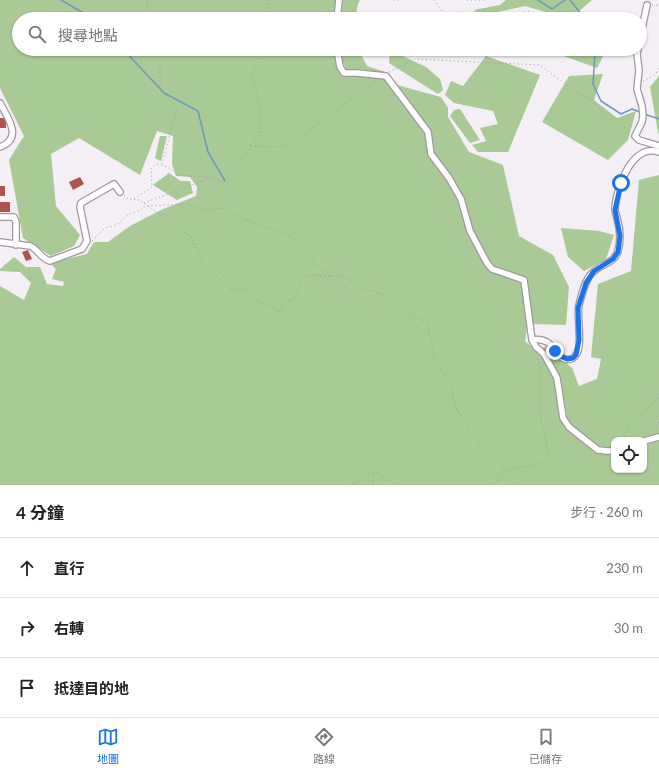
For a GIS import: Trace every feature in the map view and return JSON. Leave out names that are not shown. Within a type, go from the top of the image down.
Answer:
[{"type":"street","points":[[338,12],[339,0]]},
{"type":"street","points":[[646,12],[647,5]]},
{"type":"street","points":[[338,56],[340,67],[344,73],[386,76],[428,132],[431,154],[449,178],[460,199],[470,231],[487,263],[492,269],[524,280],[532,340],[536,347],[544,354],[557,378],[564,418],[568,427],[598,450],[611,451]]},
{"type":"street","points":[[638,56],[640,68],[637,91],[643,114],[642,122],[635,134],[639,140],[659,146]]},
{"type":"street","points":[[0,103],[11,121],[12,137],[8,143],[0,147]]},
{"type":"street","points":[[532,340],[546,341],[559,355],[564,358],[570,359],[575,356],[579,340],[578,308],[586,283],[593,272],[613,259],[618,250],[620,236],[615,210],[622,181],[630,165],[637,156],[648,150],[659,152]]},
{"type":"street","points":[[0,242],[32,246],[43,258],[50,260],[82,249],[87,241],[80,207],[81,202],[114,184],[120,192]]},
{"type":"street","points":[[0,217],[14,217],[16,222],[16,245]]},
{"type":"street","points":[[647,440],[658,438]]},
{"type":"path","points":[[145,12],[148,0]]},
{"type":"path","points":[[268,0],[267,3],[270,12]]},
{"type":"path","points":[[393,0],[400,0]]},
{"type":"path","points":[[434,0],[442,11],[444,12]]},
{"type":"path","points":[[467,0],[484,0]]},
{"type":"path","points":[[160,56],[160,90],[177,108],[162,165]]},
{"type":"path","points":[[133,199],[152,188],[151,169],[156,164],[169,168],[177,175],[210,178],[223,182],[236,170],[257,139],[261,122],[252,71],[261,56]]},
{"type":"path","points":[[251,146],[279,147],[291,144],[381,76],[415,59],[540,65],[576,92],[593,101],[605,116],[635,134]]},
{"type":"path","points":[[637,84],[655,75],[659,68]]},
{"type":"path","points":[[143,203],[210,178]]},
{"type":"path","points":[[120,192],[128,199],[140,200],[146,206],[192,238],[204,265],[230,289],[248,290],[260,303],[268,305],[280,312],[285,301],[295,299],[302,278],[310,275],[346,277],[362,288],[388,296],[408,314],[427,323],[435,360],[450,383],[456,408],[482,449],[508,470],[520,485]]},
{"type":"path","points":[[87,241],[91,243],[105,228],[117,225],[129,214],[141,210],[146,206],[189,204],[205,210],[224,208],[241,218],[292,237],[309,251],[315,265],[332,276]]},
{"type":"path","points":[[489,485],[498,480],[503,472],[538,464],[548,458],[544,430],[539,413],[541,389],[539,380],[540,368],[536,347]]},
{"type":"path","points":[[624,437],[626,428],[632,420],[648,409],[659,398]]},
{"type":"path","points":[[658,438],[656,429],[659,421]]},
{"type":"path","points":[[348,485],[356,483],[363,476],[374,472],[398,485]]},
{"type":"path","points":[[373,485],[374,472]]},
{"type":"green space","points":[[0,0],[337,0],[336,12],[12,12],[12,56],[336,56],[342,76],[357,75],[385,78],[425,133],[429,155],[447,180],[458,199],[467,232],[485,265],[490,271],[521,282],[527,327],[525,341],[542,356],[551,371],[557,388],[561,419],[567,429],[597,452],[611,454],[611,473],[647,473],[647,444],[659,441],[659,485],[0,485],[0,286],[24,300],[31,283],[20,272],[0,271],[0,269],[14,257],[26,267],[40,267],[47,284],[63,286],[64,282],[52,279],[56,269],[50,263],[87,254],[94,242],[108,242],[130,226],[161,210],[196,196],[197,187],[190,177],[176,176],[172,164],[173,136],[157,131],[140,175],[79,138],[51,154],[56,206],[80,235],[74,246],[51,256],[23,238],[9,160],[24,136],[0,88]]},
{"type":"green space","points":[[343,0],[360,0],[356,12],[341,12]]},
{"type":"green space","points":[[506,0],[592,0],[578,12],[546,12],[525,6],[498,12],[476,12],[474,10],[500,5]]},
{"type":"green space","points":[[342,56],[362,56],[367,66],[388,73],[357,69],[346,70]]},
{"type":"green space","points":[[390,56],[403,56],[426,67],[440,79],[443,90],[438,94],[389,63]]},
{"type":"green space","points":[[486,56],[540,75],[508,152],[478,152],[472,145],[486,141],[480,128],[498,124],[493,111],[454,103],[445,95],[451,81],[463,86]]},
{"type":"green space","points":[[564,56],[603,56],[597,68]]},
{"type":"green space","points":[[603,74],[594,100],[617,118],[636,111],[628,140],[608,160],[542,122],[569,76]]},
{"type":"green space","points":[[659,76],[659,133],[650,87]]},
{"type":"green space","points":[[397,85],[441,97],[448,108],[448,117],[469,152],[503,165],[519,236],[553,255],[569,287],[566,325],[532,324],[527,278],[494,266],[490,261],[473,229],[464,197],[452,177],[434,153],[431,131]]},
{"type":"green space","points":[[460,109],[480,140],[470,143],[450,116],[454,110]]},
{"type":"green space","points":[[160,136],[167,136],[161,161],[155,158]]},
{"type":"green space","points":[[169,173],[181,181],[190,181],[193,193],[177,200],[153,185]]},
{"type":"green space","points":[[659,175],[659,435],[647,438],[611,437],[611,448],[608,448],[599,446],[571,425],[567,417],[560,377],[547,352],[542,348],[548,346],[572,368],[579,386],[597,379],[601,359],[591,357],[598,284],[631,271],[639,180]]},
{"type":"green space","points":[[561,228],[599,231],[614,235],[606,259],[584,271],[568,257]]},
{"type":"building","points":[[0,118],[6,118],[6,128],[0,128]]},
{"type":"building","points":[[80,177],[84,184],[73,190],[69,182]]},
{"type":"building","points":[[0,186],[5,186],[5,196],[0,196]]},
{"type":"building","points":[[0,202],[10,202],[10,212],[0,212]]},
{"type":"building","points":[[28,250],[32,259],[26,261],[22,252]]},
{"type":"waterway","points":[[61,0],[82,12]]},
{"type":"waterway","points":[[538,0],[552,9],[565,0]]},
{"type":"waterway","points":[[570,0],[580,12]]},
{"type":"waterway","points":[[130,56],[164,93],[198,111],[208,152],[225,181]]},
{"type":"waterway","points":[[595,56],[593,84],[601,101],[621,114],[632,109],[640,112]]},
{"type":"waterway","points":[[644,114],[659,119]]},
{"type":"route","points":[[555,351],[563,358],[567,359],[573,358],[576,355],[579,340],[578,308],[586,283],[594,271],[613,259],[618,252],[620,236],[615,210],[621,183]]}]
